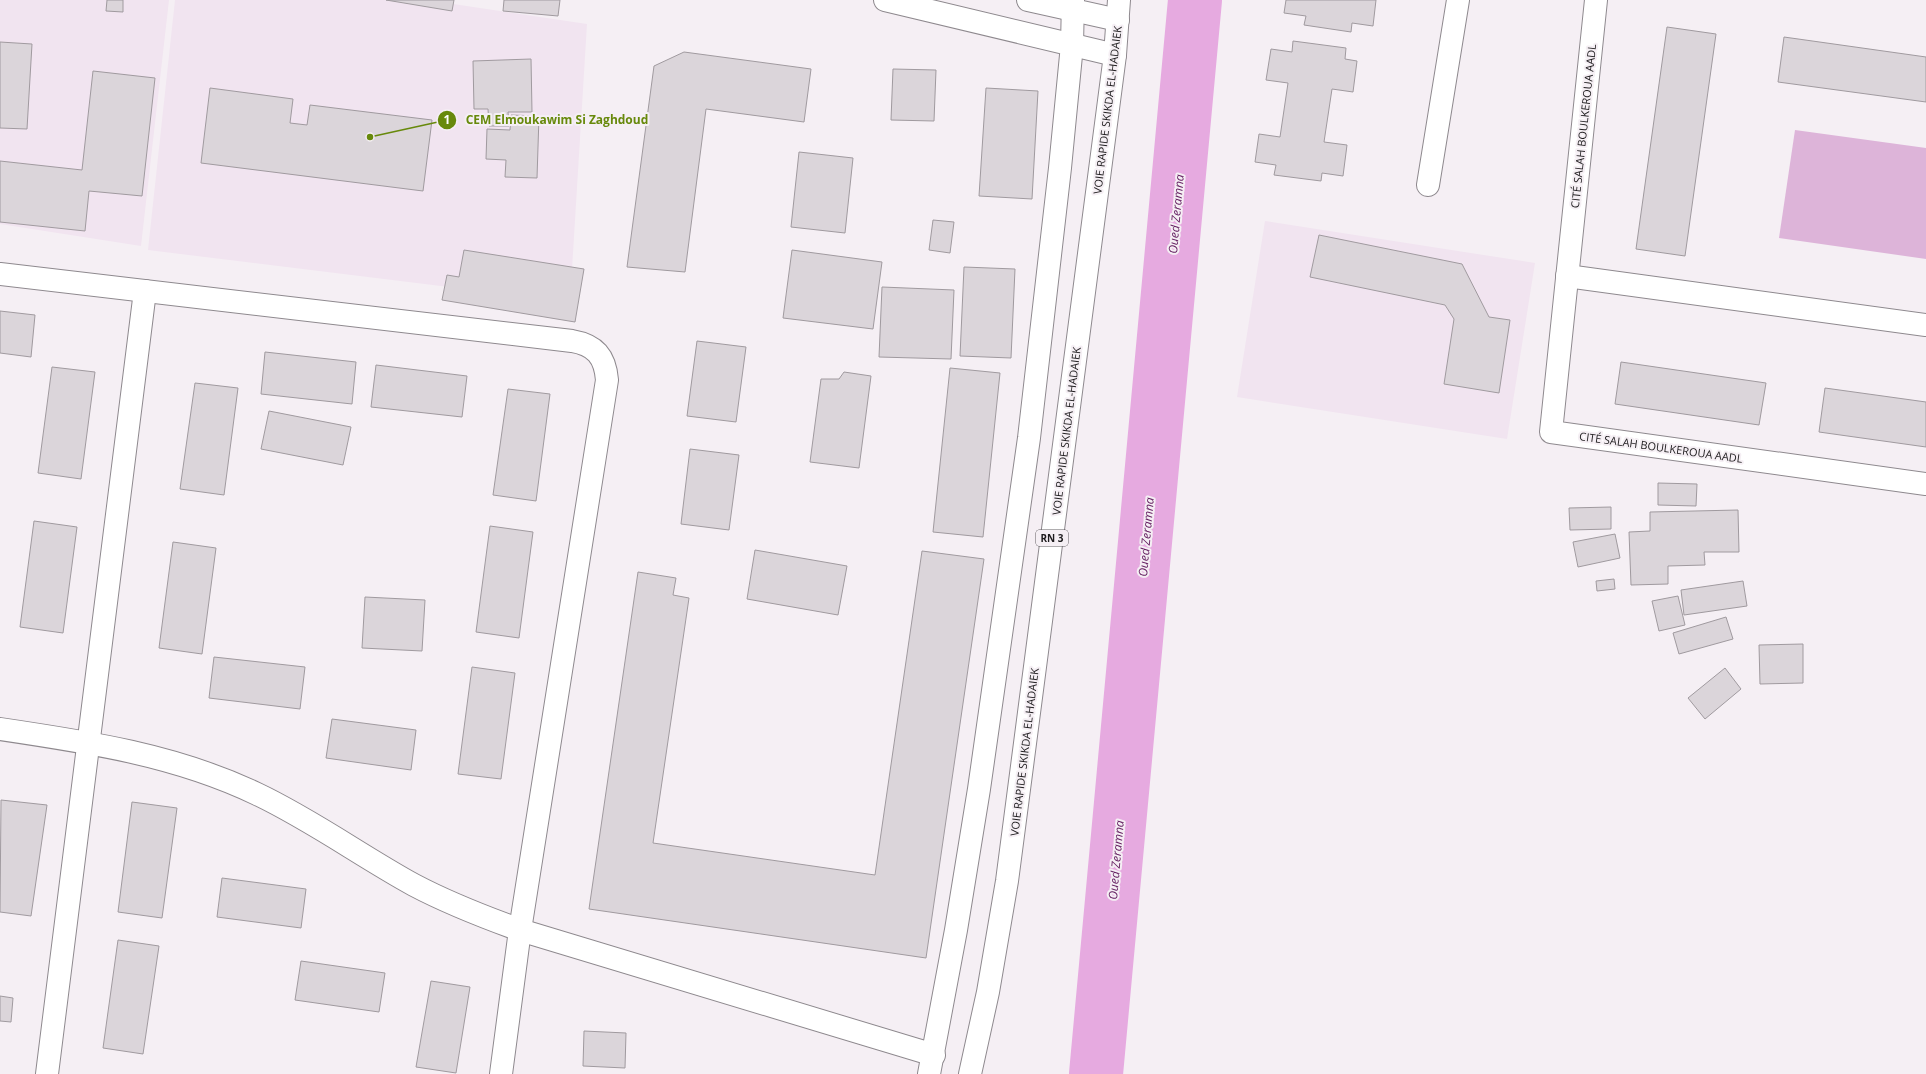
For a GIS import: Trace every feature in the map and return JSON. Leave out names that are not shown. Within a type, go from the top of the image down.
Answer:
[{"type":"main road","points":[[885,0],[1115,55]]},
{"type":"main road","points":[[1028,0],[1118,10]]},
{"type":"main road","points":[[1428,184],[1458,0]]},
{"type":"main road","name":"CITÉ SALAH BOULKEROUA AADL","points":[[1596,0],[1551,432],[1926,484]]},
{"type":"main road","points":[[0,728],[89,742],[167,759],[211,774],[256,793],[299,814],[414,885],[448,902],[520,930],[931,1064],[978,797],[1030,438],[1060,168],[1072,45],[1073,5]]},
{"type":"main road","name":"VOIE RAPIDE SKIKDA EL-HADAIEK","points":[[970,1074],[988,992],[1007,881],[1115,55],[1118,10]]},
{"type":"main road","points":[[0,274],[572,341],[583,343],[594,349],[601,357],[606,368],[607,380],[520,930],[500,1074]]},
{"type":"main road","points":[[1567,276],[1926,325]]},
{"type":"main road","points":[[47,1074],[145,291]]},
{"type":"shaded area","points":[[0,0],[169,0],[141,246],[0,224]]},
{"type":"shaded area","points":[[175,0],[440,0],[440,2],[587,24],[570,302],[148,250]]},
{"type":"shaded area","points":[[1795,130],[1926,148],[1926,259],[1779,238]]},
{"type":"shaded area","points":[[1265,221],[1535,263],[1507,439],[1237,397]]},
{"type":"building","points":[[107,0],[123,0],[123,12],[106,11]]},
{"type":"building","points":[[386,0],[454,0],[452,11]]},
{"type":"building","points":[[504,0],[560,0],[558,16],[503,11]]},
{"type":"building","points":[[1286,0],[1376,0],[1373,26],[1352,23],[1351,32],[1304,25],[1306,16],[1284,13]]},
{"type":"building","points":[[1667,27],[1716,34],[1685,256],[1636,249]]},
{"type":"building","points":[[1784,37],[1926,57],[1926,102],[1778,82]]},
{"type":"building","points":[[1293,41],[1346,48],[1345,59],[1357,61],[1353,92],[1332,89],[1324,142],[1347,145],[1343,176],[1322,173],[1321,181],[1274,175],[1276,165],[1255,162],[1259,134],[1280,137],[1288,83],[1266,80],[1271,49],[1292,52]]},
{"type":"building","points":[[0,42],[32,44],[27,129],[0,128]]},
{"type":"building","points":[[684,52],[811,69],[804,122],[706,109],[685,272],[627,267],[654,66]]},
{"type":"building","points":[[531,59],[532,112],[508,112],[509,126],[489,126],[488,109],[474,109],[473,61]]},
{"type":"building","points":[[893,69],[936,70],[934,121],[891,120]]},
{"type":"building","points":[[93,71],[155,78],[142,196],[89,191],[85,231],[0,222],[0,161],[82,170]]},
{"type":"building","points":[[210,88],[293,99],[290,123],[307,125],[310,105],[432,120],[423,191],[201,163]]},
{"type":"building","points":[[986,88],[1038,91],[1032,199],[979,196]]},
{"type":"building","points":[[511,115],[539,116],[537,178],[505,177],[506,160],[486,159],[487,129],[510,130]]},
{"type":"building","points":[[799,152],[853,158],[845,233],[791,227]]},
{"type":"building","points":[[933,220],[954,222],[950,253],[929,250]]},
{"type":"building","points":[[1319,235],[1462,264],[1489,317],[1510,320],[1499,393],[1444,384],[1454,319],[1445,305],[1310,277]]},
{"type":"building","points":[[464,250],[584,269],[575,322],[442,300],[447,275],[459,277]]},
{"type":"building","points":[[792,250],[882,262],[873,329],[783,318]]},
{"type":"building","points":[[964,267],[1015,269],[1011,358],[960,356]]},
{"type":"building","points":[[882,287],[954,290],[951,359],[879,357]]},
{"type":"building","points":[[0,311],[35,315],[31,357],[0,353]]},
{"type":"building","points":[[697,341],[746,347],[736,422],[687,416]]},
{"type":"building","points":[[265,352],[356,362],[352,404],[261,394]]},
{"type":"building","points":[[1621,362],[1766,383],[1759,425],[1615,404]]},
{"type":"building","points":[[376,365],[467,376],[462,417],[371,407]]},
{"type":"building","points":[[52,367],[95,372],[81,479],[38,473]]},
{"type":"building","points":[[950,368],[1000,373],[983,537],[933,532]]},
{"type":"building","points":[[844,372],[871,376],[859,468],[810,462],[821,379],[839,379]]},
{"type":"building","points":[[195,383],[238,388],[224,495],[180,489]]},
{"type":"building","points":[[1825,388],[1926,402],[1926,447],[1819,432]]},
{"type":"building","points":[[508,389],[550,394],[536,501],[493,495]]},
{"type":"building","points":[[269,411],[351,427],[343,465],[261,449]]},
{"type":"building","points":[[690,449],[739,455],[729,530],[681,524]]},
{"type":"building","points":[[1658,483],[1697,484],[1696,506],[1658,505]]},
{"type":"building","points":[[1611,507],[1611,529],[1570,530],[1569,508]]},
{"type":"building","points":[[1738,510],[1739,552],[1704,552],[1705,565],[1668,566],[1668,584],[1631,585],[1629,532],[1650,531],[1650,512]]},
{"type":"building","points":[[34,521],[77,527],[63,633],[20,627]]},
{"type":"building","points":[[490,526],[533,532],[519,638],[476,632]]},
{"type":"building","points":[[1615,534],[1620,558],[1578,567],[1573,542]]},
{"type":"building","points":[[173,542],[216,548],[202,654],[159,648]]},
{"type":"building","points":[[755,550],[847,566],[838,615],[747,599]]},
{"type":"building","points":[[922,551],[984,559],[926,958],[589,909],[638,572],[676,578],[673,595],[689,598],[653,843],[875,875]]},
{"type":"building","points":[[1614,579],[1615,589],[1597,591],[1596,581]]},
{"type":"building","points":[[1743,581],[1747,606],[1684,615],[1681,590]]},
{"type":"building","points":[[1678,596],[1685,625],[1659,631],[1652,601]]},
{"type":"building","points":[[365,597],[425,600],[422,651],[362,648]]},
{"type":"building","points":[[1726,617],[1733,639],[1679,654],[1673,633]]},
{"type":"building","points":[[1803,644],[1803,683],[1760,684],[1759,645]]},
{"type":"building","points":[[214,657],[305,667],[300,709],[209,698]]},
{"type":"building","points":[[472,667],[515,673],[501,779],[458,774]]},
{"type":"building","points":[[1725,668],[1741,689],[1705,719],[1688,698]]},
{"type":"building","points":[[332,719],[416,730],[411,770],[326,758]]},
{"type":"building","points":[[1,800],[47,805],[31,916],[0,912]]},
{"type":"building","points":[[132,802],[177,808],[162,918],[118,912]]},
{"type":"building","points":[[222,878],[306,889],[301,928],[217,917]]},
{"type":"building","points":[[118,940],[159,946],[143,1054],[103,1048]]},
{"type":"building","points":[[301,961],[385,973],[379,1012],[295,1000]]},
{"type":"building","points":[[431,981],[470,987],[456,1073],[416,1067]]},
{"type":"building","points":[[0,996],[13,998],[11,1022],[0,1021]]},
{"type":"building","points":[[584,1031],[626,1033],[625,1068],[583,1066]]},
{"type":"waterway","name":"Oued Zeramna","points":[[1096,1074],[1195,0]]},
{"type":"place","name":"CEM Elmoukawim Si Zaghdoud","points":[[370,137]]}]
